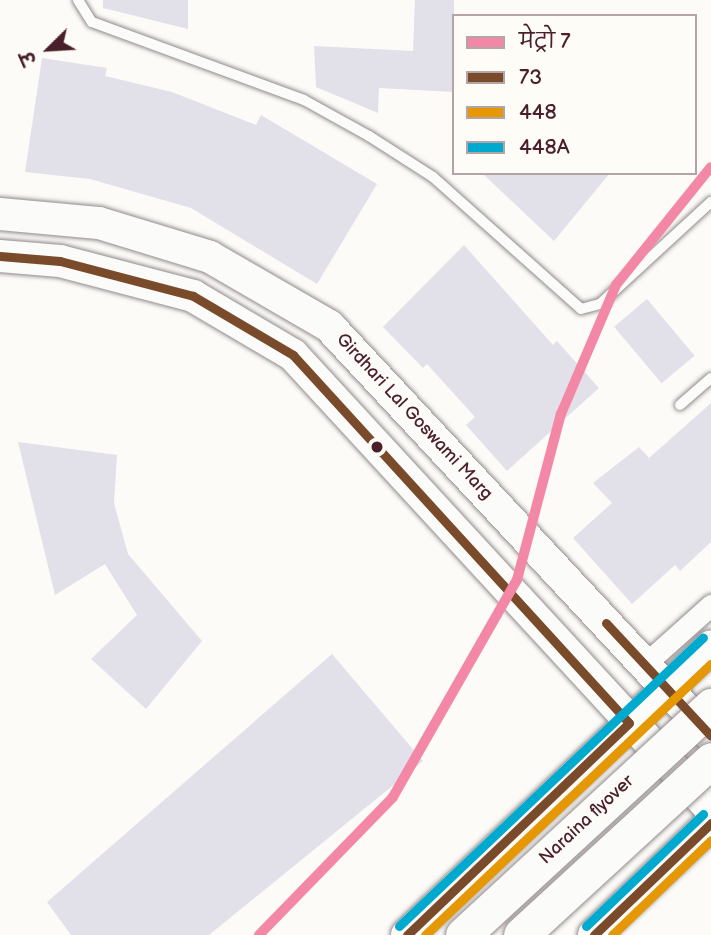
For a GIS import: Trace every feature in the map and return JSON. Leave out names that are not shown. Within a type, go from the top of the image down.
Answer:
[{"type":"main road","name":"Girdhari Lal Goswami Marg","points":[[0,214],[99,223],[210,257],[329,326],[711,736]]},
{"type":"main road","points":[[0,257],[60,261],[193,296],[293,355],[711,809]]},
{"type":"main road","points":[[407,935],[666,687],[711,648]]},
{"type":"main road","name":"Naraina flyover","points":[[463,935],[711,706]]},
{"type":"main road","points":[[521,935],[711,760]]},
{"type":"main road","points":[[595,935],[711,823]]},
{"type":"street","points":[[645,664],[711,605]]},
{"type":"lane","points":[[78,0],[92,22],[304,100],[369,136],[433,177],[581,309],[600,304],[711,202]]},
{"type":"lane","points":[[680,405],[711,377]]},
{"type":"building","points":[[103,0],[188,0],[188,29],[103,8]]},
{"type":"building","points":[[415,0],[454,0],[452,92],[379,88],[378,113],[316,87],[314,46],[413,51]]},
{"type":"building","points":[[42,58],[107,68],[105,76],[172,92],[256,125],[261,115],[377,184],[317,284],[191,208],[90,179],[25,172]]},
{"type":"building","points":[[484,175],[608,175],[554,241]]},
{"type":"building","points":[[464,245],[553,345],[557,341],[599,388],[507,471],[466,425],[475,417],[427,364],[423,368],[383,327]]},
{"type":"building","points":[[647,299],[695,356],[662,383],[614,327]]},
{"type":"building","points":[[711,403],[711,542],[680,571],[675,565],[632,604],[573,538],[612,503],[593,483],[639,447],[649,458]]},
{"type":"building","points":[[18,442],[117,455],[114,503],[128,554],[202,641],[146,709],[91,659],[137,615],[105,564],[55,595]]},
{"type":"building","points":[[332,654],[423,761],[209,935],[71,935],[47,902]]},
{"type":"metro line","name":"7","points":[[259,935],[393,797],[517,580],[561,414],[616,285],[711,167]]},
{"type":"transit line","name":"73","points":[[0,256],[60,261],[193,296],[293,355],[629,723],[407,935]]},
{"type":"transit line","name":"73","points":[[606,623],[711,736]]},
{"type":"transit line","name":"448A","points":[[399,926],[703,638]]},
{"type":"transit line","name":"448","points":[[425,935],[711,664]]},
{"type":"transit line","name":"448A","points":[[586,926],[703,814]]},
{"type":"transit line","name":"73","points":[[594,935],[711,823]]},
{"type":"transit line","name":"448","points":[[612,935],[711,840]]}]
